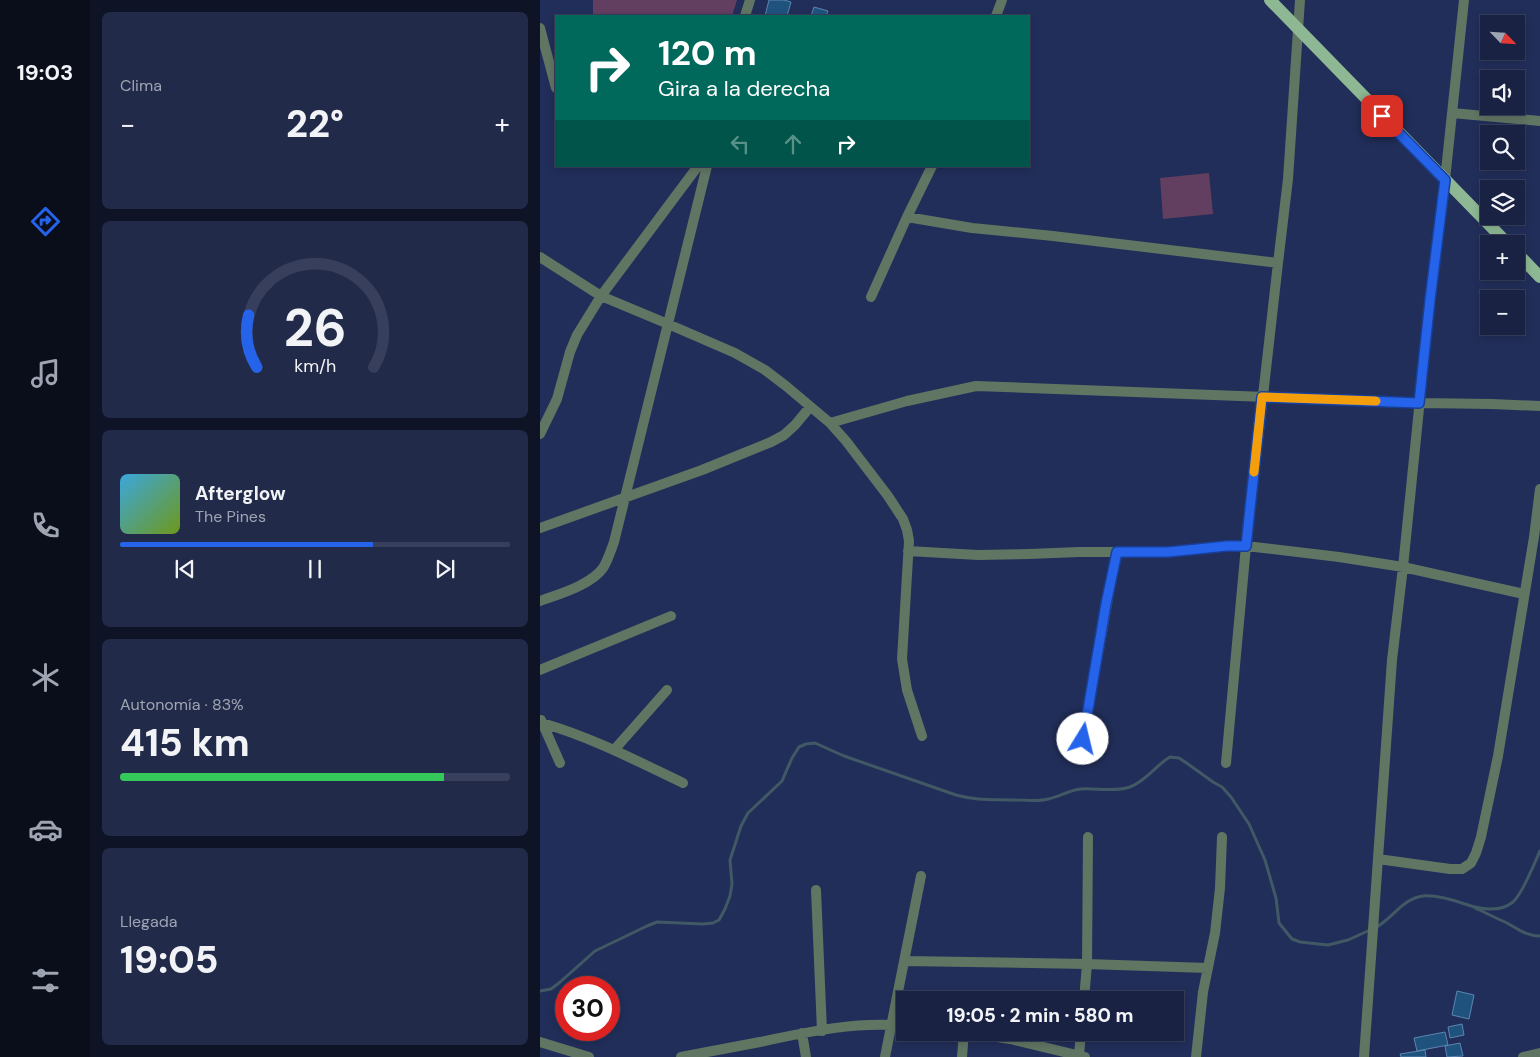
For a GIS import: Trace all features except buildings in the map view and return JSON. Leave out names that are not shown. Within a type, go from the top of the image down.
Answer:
[{"type":"main road","points":[[1269,0],[1499,235]]},
{"type":"main road","points":[[1525,261],[1540,277]]},
{"type":"street","points":[[745,15],[750,0]]},
{"type":"street","points":[[996,15],[1002,0]]},
{"type":"street","points":[[1226,763],[1246,546],[1288,179],[1300,0]]},
{"type":"street","points":[[1364,1057],[1392,660],[1464,0]]},
{"type":"street","points":[[540,28],[555,84]]},
{"type":"street","points":[[1452,113],[1540,121]]},
{"type":"street","points":[[540,434],[557,399],[577,334],[601,296],[697,167]]},
{"type":"street","points":[[540,601],[581,585],[595,576],[603,568],[614,542],[707,167]]},
{"type":"street","points":[[871,297],[907,216],[932,167]]},
{"type":"street","points":[[907,216],[972,228],[1278,263]]},
{"type":"street","points":[[540,257],[601,296],[735,353],[765,370],[830,423],[846,441],[903,519],[907,530],[908,551],[902,658],[907,690],[922,736]]},
{"type":"street","points":[[830,423],[915,399],[976,386],[1540,406]]},
{"type":"street","points":[[540,528],[702,470],[771,442],[784,435],[810,407]]},
{"type":"street","points":[[1378,859],[1450,870],[1462,869],[1470,864],[1476,853],[1489,803],[1498,756],[1540,489]]},
{"type":"street","points":[[908,551],[978,555],[1168,552],[1246,546],[1339,556],[1403,567],[1524,594]]},
{"type":"street","points":[[1083,739],[1106,604],[1117,552]]},
{"type":"street","points":[[540,670],[671,616]]},
{"type":"street","points":[[614,750],[668,690]]},
{"type":"street","points":[[542,726],[564,729],[684,783]]},
{"type":"street","points":[[542,726],[560,763]]},
{"type":"street","points":[[1085,991],[1087,964],[1088,837]]},
{"type":"street","points":[[1196,1057],[1203,992],[1216,924],[1220,888],[1222,837]]},
{"type":"street","points":[[885,1057],[921,876]]},
{"type":"street","points":[[816,890],[822,1030]]},
{"type":"street","points":[[904,961],[1208,968]]},
{"type":"street","points":[[681,1057],[802,1033],[853,1026],[896,1025]]},
{"type":"street","points":[[802,1033],[806,1057]]},
{"type":"street","points":[[962,1057],[963,1041]]},
{"type":"street","points":[[1018,1041],[1082,1056],[1081,1041]]},
{"type":"street","points":[[540,1042],[589,1057]]},
{"type":"street","points":[[1523,1057],[1540,1053]]},
{"type":"shaded area","points":[[593,0],[737,0],[732,15],[593,15]]},
{"type":"shaded area","points":[[1209,173],[1213,214],[1163,219],[1160,178]]},
{"type":"waterway","points":[[540,991],[551,989],[595,951],[657,922],[703,924],[719,920],[730,896],[732,884],[730,860],[741,826],[748,813],[782,781],[799,747],[815,743],[844,756],[956,795],[986,799],[1040,800],[1081,789],[1113,790],[1130,787],[1141,781],[1170,757],[1179,758],[1222,787],[1249,824],[1265,860],[1276,898],[1279,923],[1292,939],[1300,942],[1328,945],[1348,940],[1370,930]]},
{"type":"waterway","points":[[1375,928],[1409,901],[1423,896],[1434,896],[1483,908],[1502,908],[1517,898],[1540,851]]},
{"type":"waterway","points":[[1475,908],[1523,932],[1540,936]]},
{"type":"slow traffic","points":[[1254,472],[1262,397],[1376,401]]},
{"type":"route","points":[[1083,739],[1106,604],[1117,552],[1168,552],[1246,546],[1262,397],[1419,403],[1445,180],[1382,116]]}]
